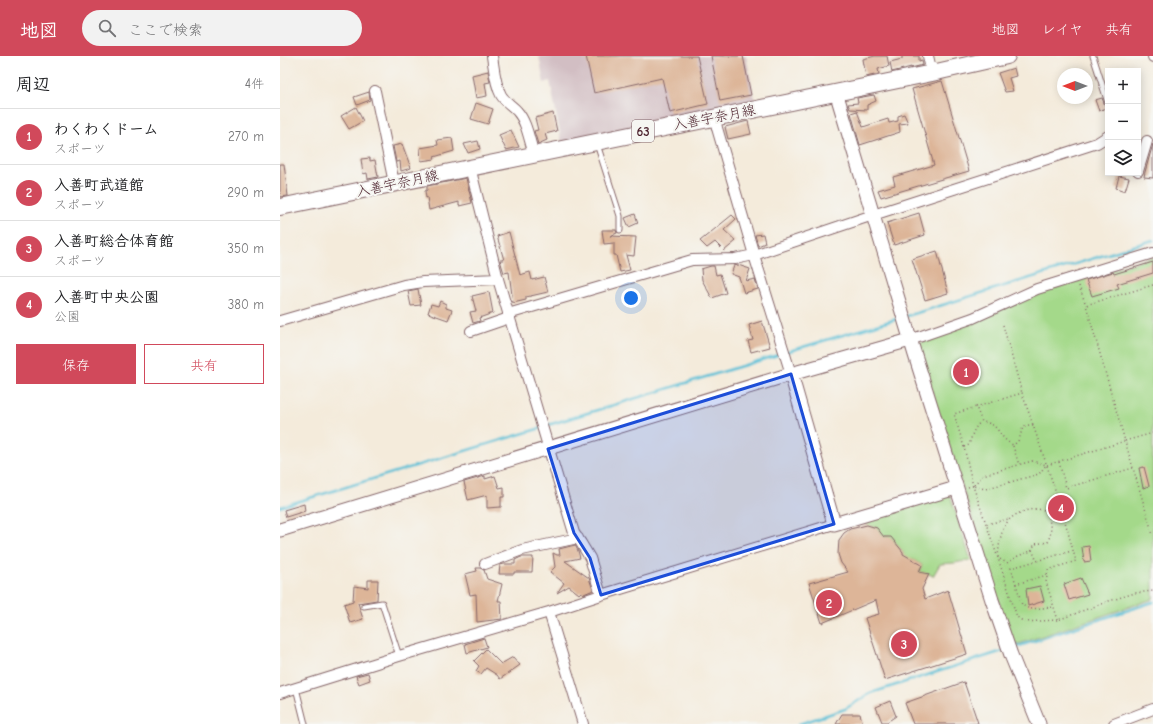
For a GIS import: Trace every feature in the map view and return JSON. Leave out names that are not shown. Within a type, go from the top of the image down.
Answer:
[{"type":"main road","name":"入善宇奈月線","points":[[280,207],[932,72],[972,60],[1007,56]]},
{"type":"street","points":[[492,56],[498,87],[502,97],[516,110],[524,121],[534,154]]},
{"type":"street","points":[[928,56],[932,72]]},
{"type":"street","points":[[375,91],[394,183]]},
{"type":"street","points":[[836,92],[956,488],[1011,655],[1039,724]]},
{"type":"street","points":[[714,116],[834,524]]},
{"type":"street","points":[[471,331],[509,316],[692,260],[735,259],[754,255],[1097,143],[1105,138]]},
{"type":"street","points":[[1141,160],[1146,141]]},
{"type":"street","points":[[470,167],[498,279],[548,449],[574,533],[590,558],[601,595]]},
{"type":"street","points":[[280,530],[791,374],[910,340],[973,318],[1037,289],[1153,253]]},
{"type":"street","points":[[280,321],[404,285],[423,282],[498,279]]},
{"type":"street","points":[[280,693],[956,488]]},
{"type":"street","points":[[485,564],[522,550],[578,538]]},
{"type":"street","points":[[549,612],[583,724]]},
{"type":"street","points":[[1114,724],[1153,708]]},
{"type":"lane","points":[[1093,56],[1105,94]]},
{"type":"lane","points":[[596,141],[620,216],[620,230]]},
{"type":"lane","points":[[364,606],[382,603],[399,656]]},
{"type":"lane","points":[[296,688],[305,724]]},
{"type":"path","points":[[1078,283],[1086,305],[1153,535]]},
{"type":"path","points":[[1086,305],[1153,285]]},
{"type":"path","points":[[1003,325],[1022,393],[1061,507],[1076,561],[1048,570],[1046,582],[1058,620]]},
{"type":"path","points":[[1022,393],[954,414],[964,446],[973,486],[1017,617],[1024,622],[1058,620],[1135,593],[1153,591]]},
{"type":"path","points":[[976,408],[982,422]]},
{"type":"path","points":[[964,446],[969,445],[976,425],[982,422],[989,422],[996,427],[1008,443],[1013,445],[1019,465]]},
{"type":"path","points":[[1013,445],[1018,442],[1024,427],[1033,425]]},
{"type":"path","points":[[973,486],[983,475],[1032,461],[1046,465],[1153,433]]},
{"type":"path","points":[[1059,461],[1066,488],[1133,468]]},
{"type":"path","points":[[956,488],[973,486],[985,489],[1039,474],[1046,465]]},
{"type":"path","points":[[986,524],[1009,519],[1024,511],[1035,509],[1047,510],[1061,507]]},
{"type":"path","points":[[998,558],[1007,563],[1018,556],[1031,551],[1035,544],[1048,542],[1051,532],[1047,510]]},
{"type":"path","points":[[998,558],[1002,532],[1009,519]]},
{"type":"path","points":[[1032,550],[1037,561]]},
{"type":"path","points":[[1054,607],[1030,609],[1022,605],[1011,568],[1073,551]]},
{"type":"path","points":[[1016,584],[1047,575]]},
{"type":"highlighted area","points":[[791,374],[834,524],[601,595],[590,558],[574,533],[548,449]]},
{"type":"shaded area","points":[[539,56],[746,56],[755,102],[562,144],[550,81],[544,83]]},
{"type":"green space","points":[[1153,257],[1153,599],[1013,646],[918,348],[920,343],[1039,293]]},
{"type":"green space","points":[[950,495],[971,560],[940,564],[933,576],[919,572],[922,565],[913,560],[902,559],[903,552],[891,537],[884,537],[877,528],[867,525],[865,521]]},
{"type":"building","points":[[586,56],[697,56],[708,104],[670,113],[662,78],[594,93]]},
{"type":"building","points":[[711,56],[743,56],[751,95],[720,101]]},
{"type":"building","points":[[875,56],[887,56],[889,66],[878,69],[879,74],[866,77],[863,59]]},
{"type":"building","points":[[902,56],[919,56],[919,61],[922,60],[923,65],[892,72],[890,62],[902,59]]},
{"type":"building","points":[[1014,68],[1016,76],[1009,78],[1013,91],[1005,92],[998,73]]},
{"type":"building","points":[[488,71],[490,82],[485,83],[487,96],[476,98],[472,75]]},
{"type":"building","points":[[942,81],[969,171],[881,197],[878,190],[895,185],[893,177],[934,165],[912,89]]},
{"type":"building","points":[[369,92],[370,100],[357,105],[354,97]]},
{"type":"building","points":[[874,95],[876,101],[867,105],[867,110],[850,109],[848,104],[858,103],[857,98]]},
{"type":"building","points":[[1102,98],[1105,108],[1099,111],[1095,100]]},
{"type":"building","points":[[476,103],[493,109],[488,124],[471,119]]},
{"type":"building","points":[[356,107],[363,121],[349,129],[341,116]]},
{"type":"building","points":[[857,111],[863,127],[888,119],[889,123],[898,121],[898,116],[904,114],[908,123],[899,124],[900,132],[860,145],[851,113]]},
{"type":"building","points":[[553,113],[557,131],[545,134],[547,140],[538,144],[534,131],[538,130],[535,118]]},
{"type":"building","points":[[748,121],[751,134],[728,139],[725,127]]},
{"type":"building","points":[[511,130],[519,147],[506,150],[499,135]]},
{"type":"building","points":[[452,138],[454,151],[434,157],[435,159],[421,161],[420,148],[438,145],[437,140]]},
{"type":"building","points":[[478,141],[480,149],[468,153],[464,144]]},
{"type":"building","points":[[402,144],[411,168],[401,171],[400,161],[396,162],[393,146]]},
{"type":"building","points":[[1153,144],[1153,178],[1144,177],[1145,172]]},
{"type":"building","points":[[370,158],[370,161],[375,160],[378,177],[368,179],[367,173],[363,174],[361,159]]},
{"type":"building","points":[[280,164],[284,164],[288,196],[280,197]]},
{"type":"building","points":[[1119,176],[1129,178],[1125,191],[1116,188]]},
{"type":"building","points":[[466,178],[472,203],[459,206],[459,202],[429,210],[425,191],[427,190],[427,186]]},
{"type":"building","points":[[919,213],[925,235],[894,245],[887,223]]},
{"type":"building","points":[[635,214],[638,223],[629,227],[625,218]]},
{"type":"building","points":[[732,215],[736,219],[724,230],[736,241],[724,251],[715,242],[707,248],[700,241]]},
{"type":"building","points":[[602,230],[616,230],[617,233],[610,236],[636,237],[634,256],[626,255],[630,270],[620,272],[616,255],[614,255],[614,243],[604,244]]},
{"type":"building","points":[[509,232],[520,275],[530,272],[532,280],[544,277],[548,292],[526,297],[526,300],[513,303],[509,272],[504,273],[500,260],[504,260],[497,236]]},
{"type":"building","points":[[763,234],[765,243],[758,246],[755,235]]},
{"type":"building","points":[[937,251],[948,293],[925,300],[912,259]]},
{"type":"building","points":[[1153,262],[1153,273],[1117,284],[1119,288],[1092,296],[1086,280],[1113,272],[1114,274]]},
{"type":"building","points":[[738,265],[750,269],[746,281],[755,279],[758,289],[744,293],[739,277],[731,274],[734,266]]},
{"type":"building","points":[[714,266],[716,275],[720,274],[726,293],[712,298],[702,280],[701,269]]},
{"type":"building","points":[[418,289],[421,305],[411,306],[408,291]]},
{"type":"building","points":[[489,292],[493,313],[479,318],[480,321],[473,323],[470,312],[476,311],[472,296]]},
{"type":"building","points":[[440,301],[446,304],[446,308],[452,310],[448,320],[428,313],[431,304],[438,306]]},
{"type":"building","points":[[762,321],[770,347],[751,352],[748,341],[753,340],[749,325]]},
{"type":"building","points":[[1144,467],[1149,486],[1143,488],[1139,468]]},
{"type":"building","points":[[485,476],[485,479],[495,476],[499,488],[504,487],[504,497],[501,497],[501,507],[487,508],[487,495],[468,500],[464,482]]},
{"type":"building","points":[[304,504],[305,511],[286,517],[284,510]]},
{"type":"building","points":[[867,525],[877,528],[884,537],[891,537],[903,554],[922,565],[919,572],[929,574],[922,589],[925,599],[948,590],[967,654],[885,680],[865,618],[879,614],[876,600],[822,623],[809,583],[848,572],[841,563],[838,554],[839,540],[844,533],[850,529]]},
{"type":"building","points":[[575,545],[580,558],[565,561],[589,578],[593,590],[584,594],[581,592],[579,594],[569,586],[557,593],[564,583],[550,572],[555,567],[553,553],[560,555],[559,549]]},
{"type":"building","points":[[1089,546],[1091,561],[1084,562],[1082,547]]},
{"type":"building","points":[[521,557],[533,557],[532,572],[499,574],[500,565],[515,564],[515,560]]},
{"type":"building","points":[[476,568],[484,570],[487,579],[502,584],[498,601],[501,601],[502,619],[477,622],[476,594],[470,595],[465,574],[477,571]]},
{"type":"building","points":[[1081,578],[1088,594],[1069,600],[1064,584]]},
{"type":"building","points":[[368,580],[378,580],[377,600],[358,603],[363,619],[350,623],[344,604],[353,601],[354,586],[368,588]]},
{"type":"building","points":[[1040,586],[1044,601],[1028,606],[1026,589]]},
{"type":"building","points":[[484,638],[487,647],[467,653],[465,644]]},
{"type":"building","points":[[486,649],[501,664],[513,657],[520,665],[500,679],[497,675],[486,668],[481,674],[476,671],[479,666],[474,661]]},
{"type":"building","points":[[368,673],[370,680],[359,684],[356,676]]},
{"type":"building","points":[[964,682],[978,723],[913,724],[905,703]]},
{"type":"building","points":[[890,701],[896,716],[887,722],[882,722],[876,707]]},
{"type":"building","points":[[842,714],[860,714],[863,724],[836,724]]},
{"type":"waterway","points":[[907,316],[1153,240]]},
{"type":"waterway","points":[[786,352],[900,318]]},
{"type":"waterway","points":[[545,426],[781,354]]},
{"type":"waterway","points":[[280,507],[541,428]]},
{"type":"waterway","points":[[1013,648],[1153,602]]},
{"type":"waterway","points":[[799,724],[845,709],[871,693],[1006,650]]},
{"type":"place","name":"わくわくドーム","points":[[966,372]]},
{"type":"place","name":"入善町中央公園","points":[[1061,508]]},
{"type":"place","name":"入善町武道館","points":[[829,603]]},
{"type":"place","name":"入善町総合体育館","points":[[904,644]]}]
